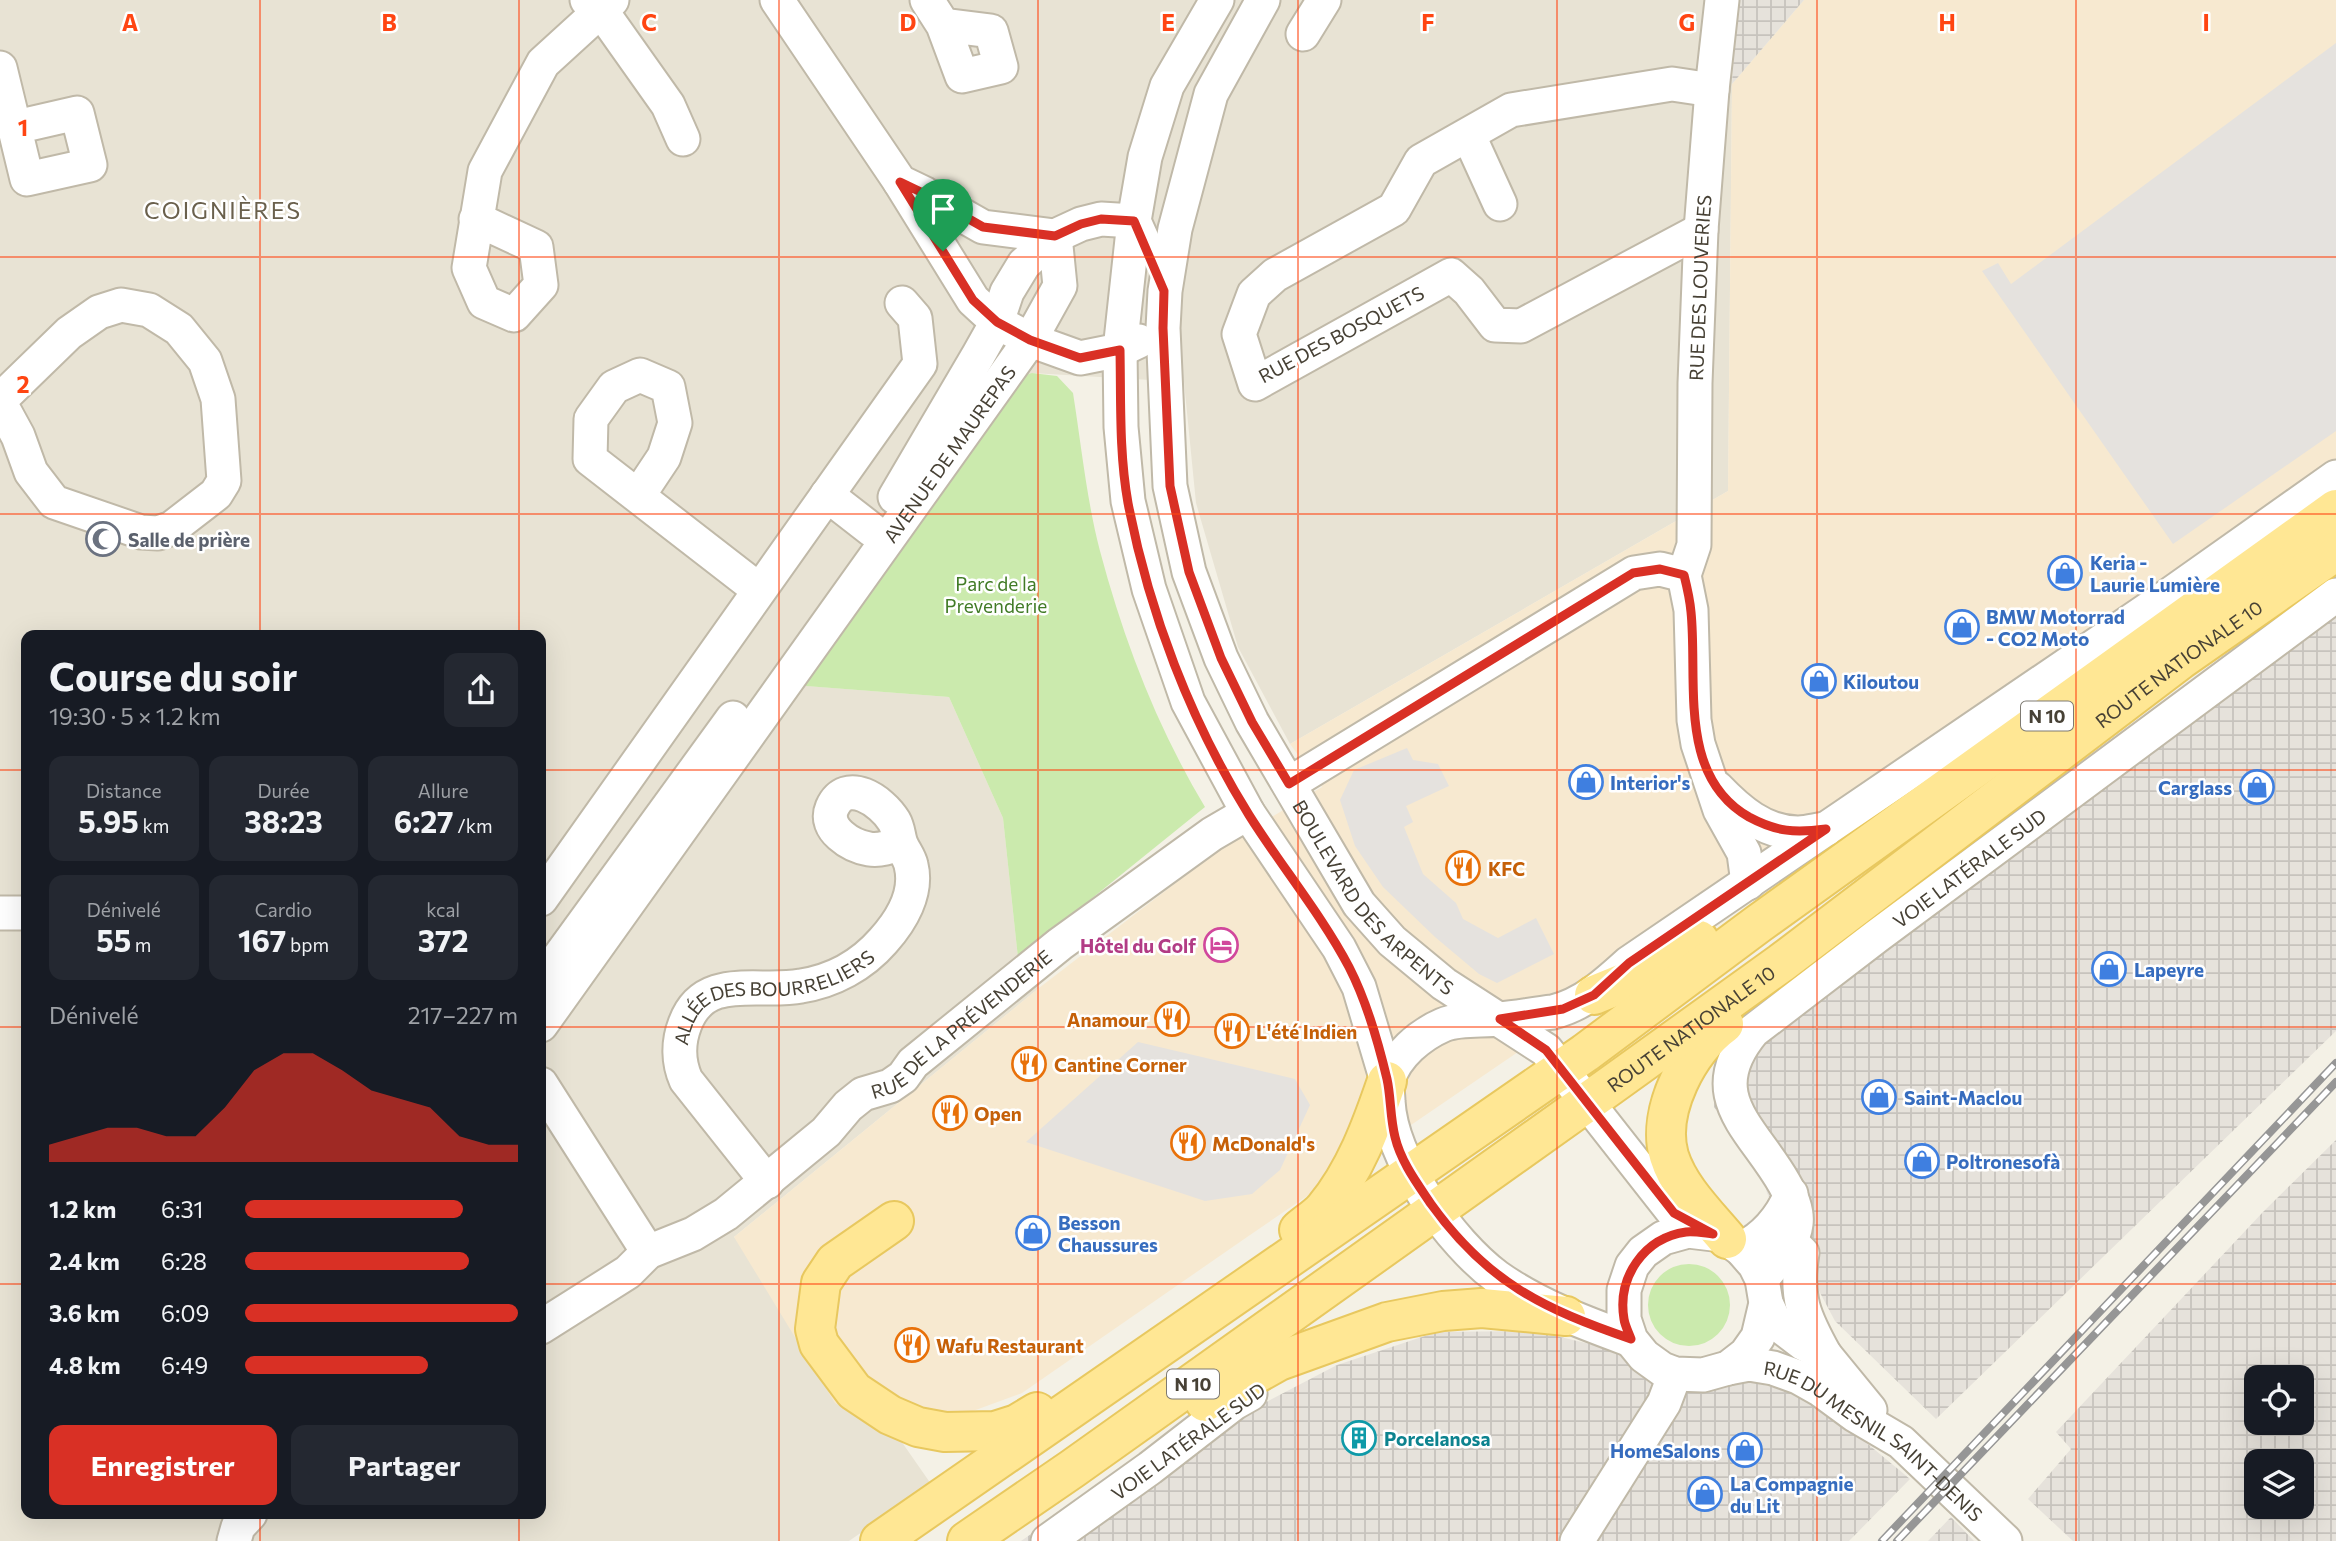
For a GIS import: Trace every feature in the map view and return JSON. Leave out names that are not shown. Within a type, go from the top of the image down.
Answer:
[{"type":"main road","name":"N 10","points":[[880,1541],[1594,1046],[1758,924],[2336,509]]},
{"type":"main road","name":"ROUTE NATIONALE 10","points":[[967,1541],[1781,963],[2180,660],[2336,551]]},
{"type":"main road","points":[[1594,995],[1638,978],[1711,933],[1758,924]]},
{"type":"main road","points":[[1727,1241],[1684,1187],[1668,1154],[1667,1115],[1676,1087],[1692,1057],[1717,1029],[1763,996],[1781,963]]},
{"type":"main road","points":[[1259,1277],[1264,1254],[1323,1210],[1349,1172],[1371,1128],[1387,1081]]},
{"type":"main road","points":[[894,1222],[835,1262],[821,1283],[815,1321],[819,1344],[854,1391],[890,1415],[918,1427],[945,1432],[995,1431],[1017,1424],[1039,1411],[1067,1410]]},
{"type":"main road","points":[[1072,1469],[1101,1469],[1228,1387],[1279,1361],[1387,1322],[1443,1311],[1482,1308],[1566,1316]]},
{"type":"street","points":[[777,0],[900,182],[973,300],[997,322],[1030,340],[1080,358],[1120,350],[1163,328]]},
{"type":"street","points":[[1217,0],[1167,86],[1145,157],[1134,221],[1120,350],[1121,427],[1128,501],[1149,589],[1188,702],[1248,813],[1339,948],[1359,987],[1387,1081],[1395,1139],[1411,1175],[1462,1243],[1496,1276],[1566,1316],[1631,1339]]},
{"type":"street","name":"BOULEVARD DES ARPENTS","points":[[1263,0],[1211,94],[1175,229],[1164,291],[1163,328],[1170,486],[1189,572],[1221,658],[1252,722],[1359,904],[1392,941],[1444,984],[1546,1050],[1674,1213],[1727,1241]]},
{"type":"street","points":[[1303,34],[1324,0]]},
{"type":"street","name":"RUE DES LOUVERIES","points":[[1684,575],[1694,545],[1695,383],[1701,230],[1722,0]]},
{"type":"street","points":[[476,219],[485,171],[543,63],[600,3],[668,105],[682,139]]},
{"type":"street","points":[[0,68],[16,127]]},
{"type":"street","name":"RUE DES BOSQUETS","points":[[1701,230],[1521,326],[1494,325],[1469,290],[1451,275],[1255,384],[1239,334],[1254,293],[1275,275],[1394,209],[1421,161],[1511,110],[1672,85],[1712,90]]},
{"type":"street","points":[[1468,136],[1500,204]]},
{"type":"street","points":[[900,182],[983,227],[1055,236],[1081,224],[1101,219],[1134,221]]},
{"type":"street","points":[[1134,221],[1164,291]]},
{"type":"street","name":"AVENUE DE MAUREPAS","points":[[546,975],[872,530],[997,322],[1007,292],[1024,264],[1055,236]]},
{"type":"street","name":"AVENUE DE MAUREPAS","points":[[546,1018],[1030,340],[1060,286],[1055,236]]},
{"type":"street","points":[[546,892],[920,364],[915,318],[902,303]]},
{"type":"street","points":[[121,305],[149,310],[179,329],[205,361],[218,399],[224,481],[216,494],[172,528],[158,533],[141,532],[54,502],[31,472],[18,436],[0,402],[69,333],[99,312],[121,305]]},
{"type":"street","points":[[1387,1081],[1407,1048],[1424,1035],[1446,1024],[1563,1009],[1594,995],[1629,963],[2157,604],[2336,477]]},
{"type":"street","points":[[827,495],[872,530]]},
{"type":"street","points":[[638,496],[759,590]]},
{"type":"street","points":[[1289,784],[1633,573],[1660,569],[1684,575],[1691,610],[1694,720],[1698,744],[1720,810],[1745,853],[1748,883]]},
{"type":"street","name":"VOIE LATÉRALE SUD","points":[[1764,1291],[1790,1241],[1796,1224],[1795,1206],[1791,1194],[1735,1111],[1731,1070],[1738,1049],[1753,1031],[1877,936],[2336,595]]},
{"type":"street","points":[[1711,783],[1740,811],[1765,826],[1796,833],[1826,829]]},
{"type":"street","name":"RUE DE LA PRÉVENDERIE","points":[[546,1324],[628,1272],[648,1252],[693,1234],[726,1214],[826,1132],[848,1106],[863,1094],[890,1086],[903,1077],[913,1063],[1060,944],[1212,834],[1248,813]]},
{"type":"street","name":"ALLÉE DES BOURRELIERS","points":[[767,1182],[686,1080],[681,1070],[680,1048],[686,1020],[700,1000],[709,993],[736,988],[775,989],[822,982],[840,974],[874,951],[891,932],[910,897],[913,881],[911,864],[900,844]]},
{"type":"street","points":[[568,860],[608,891]]},
{"type":"street","points":[[0,913],[21,913]]},
{"type":"street","points":[[546,1092],[648,1252]]},
{"type":"street","points":[[1764,1291],[1758,1336],[1746,1354],[1728,1368],[1703,1375],[1675,1374],[1662,1369],[1644,1356],[1631,1339],[1624,1320],[1624,1290],[1632,1266],[1643,1252],[1663,1238],[1688,1231],[1727,1241],[1753,1243],[1783,1214],[1791,1194]]},
{"type":"street","points":[[1727,1241],[1755,1265],[1775,1322],[1825,1356]]},
{"type":"street","points":[[1790,1241],[1802,1253],[1798,1276],[1806,1322],[1825,1356],[1901,1442]]},
{"type":"street","name":"VOIE LATÉRALE SUD","points":[[1048,1541],[1150,1468],[1234,1403],[1329,1344]]},
{"type":"street","name":"RUE DU MESNIL SAINT-DENIS","points":[[1728,1368],[1749,1364],[1773,1368],[1798,1377],[1901,1442],[2005,1541]]},
{"type":"street","points":[[1577,1541],[1664,1403],[1675,1374]]},
{"type":"street","points":[[234,1541],[238,1527],[245,1519]]},
{"type":"shaded area","points":[[0,0],[1737,0],[1732,84],[1728,491],[1290,744],[1238,647],[1196,503],[1184,382],[1032,373],[794,685],[949,697],[1003,818],[1018,958],[1039,988],[734,1237],[899,1438],[931,1484],[849,1541],[0,1541]]},
{"type":"shaded area","points":[[1737,0],[1804,0],[1732,84]]},
{"type":"shaded area","points":[[1804,0],[2336,0],[2336,493],[1022,1393],[899,1438],[835,1403],[734,1237],[1039,988],[1225,845],[1322,787],[1290,744],[1728,491],[1732,84]]},
{"type":"shaded area","points":[[2336,43],[2336,431],[2173,544],[1982,271],[1998,263],[2011,284]]},
{"type":"shaded area","points":[[2336,582],[2336,1031],[1936,1419],[1835,1321],[1767,1193],[1763,1175],[1714,1107],[1716,1050]]},
{"type":"shaded area","points":[[1407,748],[1413,760],[1438,764],[1449,786],[1406,806],[1413,822],[1404,827],[1423,874],[1456,903],[1463,919],[1498,938],[1536,918],[1554,954],[1497,983],[1479,974],[1435,937],[1383,887],[1355,846],[1340,800],[1354,770]]},
{"type":"shaded area","points":[[1138,1042],[1295,1079],[1310,1105],[1280,1170],[1252,1194],[1205,1201],[1026,1142]]},
{"type":"shaded area","points":[[2336,1140],[2336,1541],[2073,1541],[2028,1499],[2071,1449],[2056,1432],[2263,1212]]},
{"type":"shaded area","points":[[1535,1331],[1810,1396],[1910,1479],[1849,1541],[1021,1541],[1084,1497],[1337,1365],[1437,1332]]},
{"type":"shaded area","points":[[1951,1517],[1974,1541],[1928,1541]]},
{"type":"green space","name":"Parc de la Prevenderie","points":[[1032,373],[1057,376],[1073,393],[1095,532],[1109,585],[1157,715],[1205,807],[1018,958],[1003,818],[949,697],[793,685],[1014,379]]},
{"type":"green space","points":[[1689,1264],[1705,1267],[1718,1276],[1727,1289],[1730,1305],[1727,1321],[1718,1334],[1705,1343],[1689,1346],[1673,1343],[1660,1334],[1651,1321],[1648,1305],[1651,1289],[1660,1276],[1673,1267]]},
{"type":"railway","points":[[1882,1541],[2336,1063]]},
{"type":"railway","points":[[1897,1541],[2336,1082]]},
{"type":"place","name":"Salle de prière","points":[[103,539]]},
{"type":"place","name":"Keria - Laurie Lumière","points":[[2065,573]]},
{"type":"place","name":"BMW Motorrad - CO2 Moto","points":[[1962,627]]},
{"type":"place","name":"Kiloutou","points":[[1819,681]]},
{"type":"place","name":"Interior's","points":[[1586,782]]},
{"type":"place","name":"Carglass","points":[[2257,787]]},
{"type":"place","name":"KFC","points":[[1463,868]]},
{"type":"place","name":"Hôtel du Golf","points":[[1221,945]]},
{"type":"place","name":"Lapeyre","points":[[2109,969]]},
{"type":"place","name":"Anamour","points":[[1172,1019]]},
{"type":"place","name":"L'été Indien","points":[[1232,1031]]},
{"type":"place","name":"Cantine Corner","points":[[1029,1064]]},
{"type":"place","name":"Saint-Maclou","points":[[1879,1097]]},
{"type":"place","name":"Open","points":[[950,1113]]},
{"type":"place","name":"McDonald's","points":[[1188,1143]]},
{"type":"place","name":"Poltronesofà","points":[[1922,1161]]},
{"type":"place","name":"Besson Chaussures","points":[[1033,1233]]},
{"type":"place","name":"Wafu Restaurant","points":[[912,1345]]},
{"type":"place","name":"Porcelanosa","points":[[1359,1438]]},
{"type":"place","name":"HomeSalons","points":[[1745,1450]]},
{"type":"place","name":"La Compagnie du Lit","points":[[1705,1494]]},
{"type":"district","name":"COIGNIÈRES","points":[[223,210]]},
{"type":"route","points":[[900,182],[983,227],[1055,236],[1081,224],[1101,219],[1134,221],[1164,291],[1164,382],[1170,486],[1189,572],[1221,658],[1252,722],[1289,784],[1633,573],[1660,569],[1684,575],[1691,610],[1694,720],[1698,744],[1711,783],[1740,811],[1765,826],[1796,833],[1826,829],[1629,963],[1594,995],[1553,1012],[1500,1019],[1546,1050],[1674,1213],[1713,1234],[1688,1231],[1663,1238],[1643,1252],[1632,1266],[1624,1290],[1624,1320],[1631,1339],[1566,1316],[1496,1276],[1462,1243],[1411,1175],[1395,1139],[1387,1081],[1359,987],[1339,948],[1248,813],[1188,702],[1149,589],[1128,501],[1121,427],[1120,350],[1080,358],[1030,340],[997,322],[973,300],[943,251],[900,182]]}]
